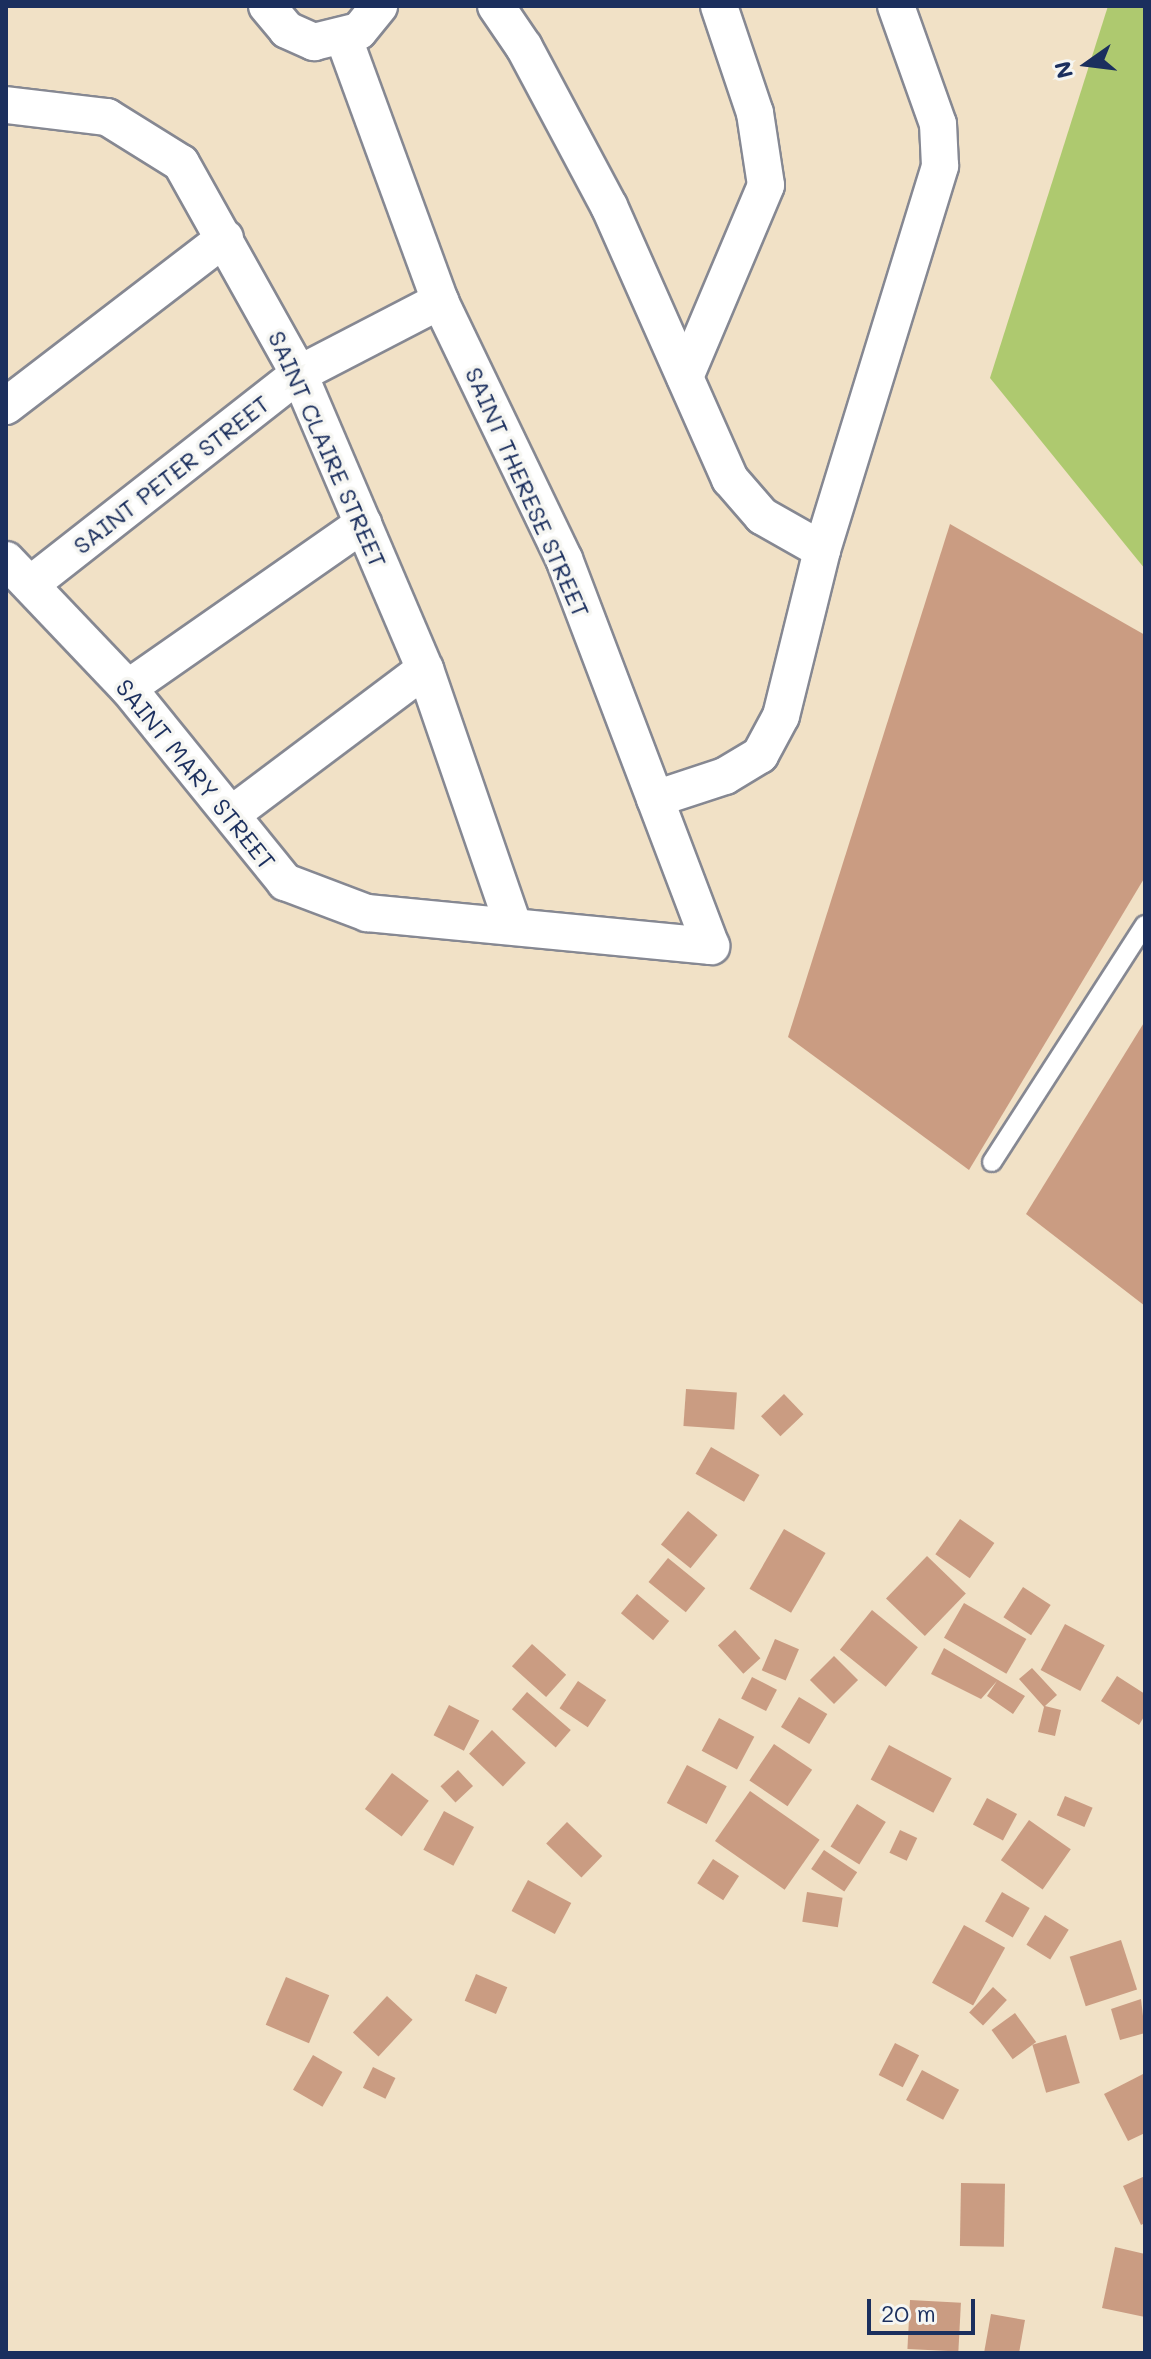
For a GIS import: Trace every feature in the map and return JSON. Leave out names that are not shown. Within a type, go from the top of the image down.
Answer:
[{"type":"street","points":[[267,6],[287,30],[314,42],[344,38],[359,31],[379,6]]},
{"type":"street","points":[[496,6],[524,47],[609,206],[730,479],[762,516],[822,550]]},
{"type":"street","points":[[685,377],[766,185],[755,113],[719,6]]},
{"type":"street","points":[[655,799],[725,776],[760,755],[781,716],[822,550],[940,166],[938,124],[896,6]]},
{"type":"street","name":"SAINT THERESE STREET","points":[[344,38],[440,301],[564,559],[711,946]]},
{"type":"street","name":"SAINT CLAIRE STREET","points":[[6,105],[107,117],[181,163],[299,374],[425,669],[513,925]]},
{"type":"street","points":[[6,406],[225,238]]},
{"type":"street","name":"SAINT PETER STREET","points":[[19,572],[299,374],[440,301]]},
{"type":"street","points":[[128,688],[363,524]]},
{"type":"street","name":"SAINT MARY STREET","points":[[19,572],[128,688],[285,882],[367,913],[711,946]]},
{"type":"street","points":[[232,814],[425,669]]},
{"type":"lane","points":[[992,1162],[1145,925]]},
{"type":"green space","points":[[1108,6],[1145,6],[1145,569],[990,378]]},
{"type":"building","points":[[950,524],[1145,635],[1145,877],[969,1170],[788,1037]]},
{"type":"building","points":[[1145,1021],[1145,1306],[1026,1214]]},
{"type":"building","points":[[686,1389],[737,1393],[734,1429],[683,1426]]},
{"type":"building","points":[[784,1394],[803,1414],[780,1436],[761,1416]]},
{"type":"building","points":[[711,1447],[759,1475],[744,1502],[696,1474]]},
{"type":"building","points":[[688,1511],[718,1535],[690,1568],[661,1544]]},
{"type":"building","points":[[960,1519],[994,1543],[970,1578],[935,1554]]},
{"type":"building","points":[[784,1529],[826,1553],[791,1613],[750,1589]]},
{"type":"building","points":[[927,1556],[966,1594],[925,1636],[886,1598]]},
{"type":"building","points":[[668,1558],[705,1588],[686,1612],[648,1582]]},
{"type":"building","points":[[1023,1587],[1051,1605],[1031,1635],[1003,1617]]},
{"type":"building","points":[[637,1594],[669,1621],[653,1640],[621,1613]]},
{"type":"building","points":[[964,1603],[1026,1639],[1006,1674],[944,1638]]},
{"type":"building","points":[[872,1610],[918,1647],[886,1687],[840,1650]]},
{"type":"building","points":[[1065,1624],[1105,1645],[1080,1691],[1041,1670]]},
{"type":"building","points":[[735,1630],[760,1658],[743,1674],[718,1645]]},
{"type":"building","points":[[775,1639],[799,1649],[786,1680],[762,1670]]},
{"type":"building","points":[[532,1644],[566,1675],[546,1697],[512,1666]]},
{"type":"building","points":[[944,1648],[1025,1696],[1013,1714],[987,1696],[997,1681],[981,1699],[931,1674]]},
{"type":"building","points":[[834,1656],[858,1680],[834,1704],[810,1680]]},
{"type":"building","points":[[1032,1668],[1057,1695],[1045,1706],[1061,1710],[1055,1736],[1038,1732],[1044,1707],[1019,1679]]},
{"type":"building","points":[[1117,1676],[1145,1694],[1145,1715],[1139,1725],[1101,1701]]},
{"type":"building","points":[[752,1677],[777,1690],[766,1711],[741,1698]]},
{"type":"building","points":[[578,1681],[606,1700],[588,1727],[560,1708]]},
{"type":"building","points":[[527,1692],[571,1730],[556,1747],[512,1709]]},
{"type":"building","points":[[799,1697],[827,1714],[809,1744],[781,1727]]},
{"type":"building","points":[[449,1705],[479,1720],[464,1751],[434,1735]]},
{"type":"building","points":[[719,1718],[754,1737],[737,1769],[702,1751]]},
{"type":"building","points":[[492,1730],[526,1763],[503,1786],[469,1754]]},
{"type":"building","points":[[774,1744],[812,1770],[788,1806],[749,1780]]},
{"type":"building","points":[[889,1745],[952,1778],[933,1813],[871,1779]]},
{"type":"building","points":[[687,1765],[727,1786],[707,1824],[667,1803]]},
{"type":"building","points":[[458,1770],[473,1786],[455,1802],[440,1786]]},
{"type":"building","points":[[392,1773],[429,1801],[402,1837],[365,1809]]},
{"type":"building","points":[[750,1791],[820,1840],[785,1890],[715,1841]]},
{"type":"building","points":[[1065,1796],[1093,1808],[1084,1827],[1057,1815]]},
{"type":"building","points":[[987,1798],[1017,1814],[1003,1840],[973,1824]]},
{"type":"building","points":[[857,1804],[886,1822],[859,1864],[831,1846]]},
{"type":"building","points":[[444,1811],[474,1827],[453,1866],[423,1850]]},
{"type":"building","points":[[1029,1820],[1071,1849],[1043,1889],[1001,1860]]},
{"type":"building","points":[[567,1822],[602,1856],[581,1878],[546,1844]]},
{"type":"building","points":[[900,1830],[917,1838],[907,1861],[889,1853]]},
{"type":"building","points":[[824,1850],[857,1872],[844,1891],[811,1869]]},
{"type":"building","points":[[713,1859],[739,1876],[723,1900],[697,1883]]},
{"type":"building","points":[[528,1880],[571,1903],[555,1934],[512,1911]]},
{"type":"building","points":[[807,1892],[843,1898],[838,1927],[802,1922]]},
{"type":"building","points":[[1002,1892],[1030,1908],[1013,1937],[985,1921]]},
{"type":"building","points":[[1045,1915],[1069,1930],[1050,1960],[1026,1945]]},
{"type":"building","points":[[964,1925],[1005,1948],[973,2006],[932,1983]]},
{"type":"building","points":[[1121,1940],[1137,1989],[1086,2006],[1070,1957]]},
{"type":"building","points":[[476,1974],[507,1987],[496,2014],[465,2001]]},
{"type":"building","points":[[286,1977],[329,1995],[309,2043],[266,2025]]},
{"type":"building","points":[[993,1987],[1007,2000],[983,2026],[969,2013]]},
{"type":"building","points":[[387,1996],[413,2020],[378,2056],[353,2033]]},
{"type":"building","points":[[1141,1999],[1145,2033],[1120,2040],[1111,2009]]},
{"type":"building","points":[[1015,2013],[1036,2042],[1013,2059],[992,2030]]},
{"type":"building","points":[[1066,2035],[1080,2083],[1046,2093],[1032,2045]]},
{"type":"building","points":[[895,2043],[919,2055],[903,2087],[879,2075]]},
{"type":"building","points":[[313,2055],[342,2072],[322,2107],[293,2090]]},
{"type":"building","points":[[373,2067],[395,2078],[385,2099],[363,2088]]},
{"type":"building","points":[[922,2070],[959,2090],[943,2120],[906,2100]]},
{"type":"building","points":[[1145,2073],[1145,2133],[1128,2141],[1104,2094]]},
{"type":"building","points":[[1145,2176],[1145,2223],[1141,2225],[1123,2186]]},
{"type":"building","points":[[961,2183],[1005,2184],[1004,2247],[960,2246]]},
{"type":"building","points":[[1115,2247],[1145,2254],[1145,2317],[1102,2308]]},
{"type":"building","points":[[910,2300],[961,2303],[958,2352],[907,2349]]},
{"type":"building","points":[[991,2314],[1025,2320],[1019,2353],[984,2353]]}]
